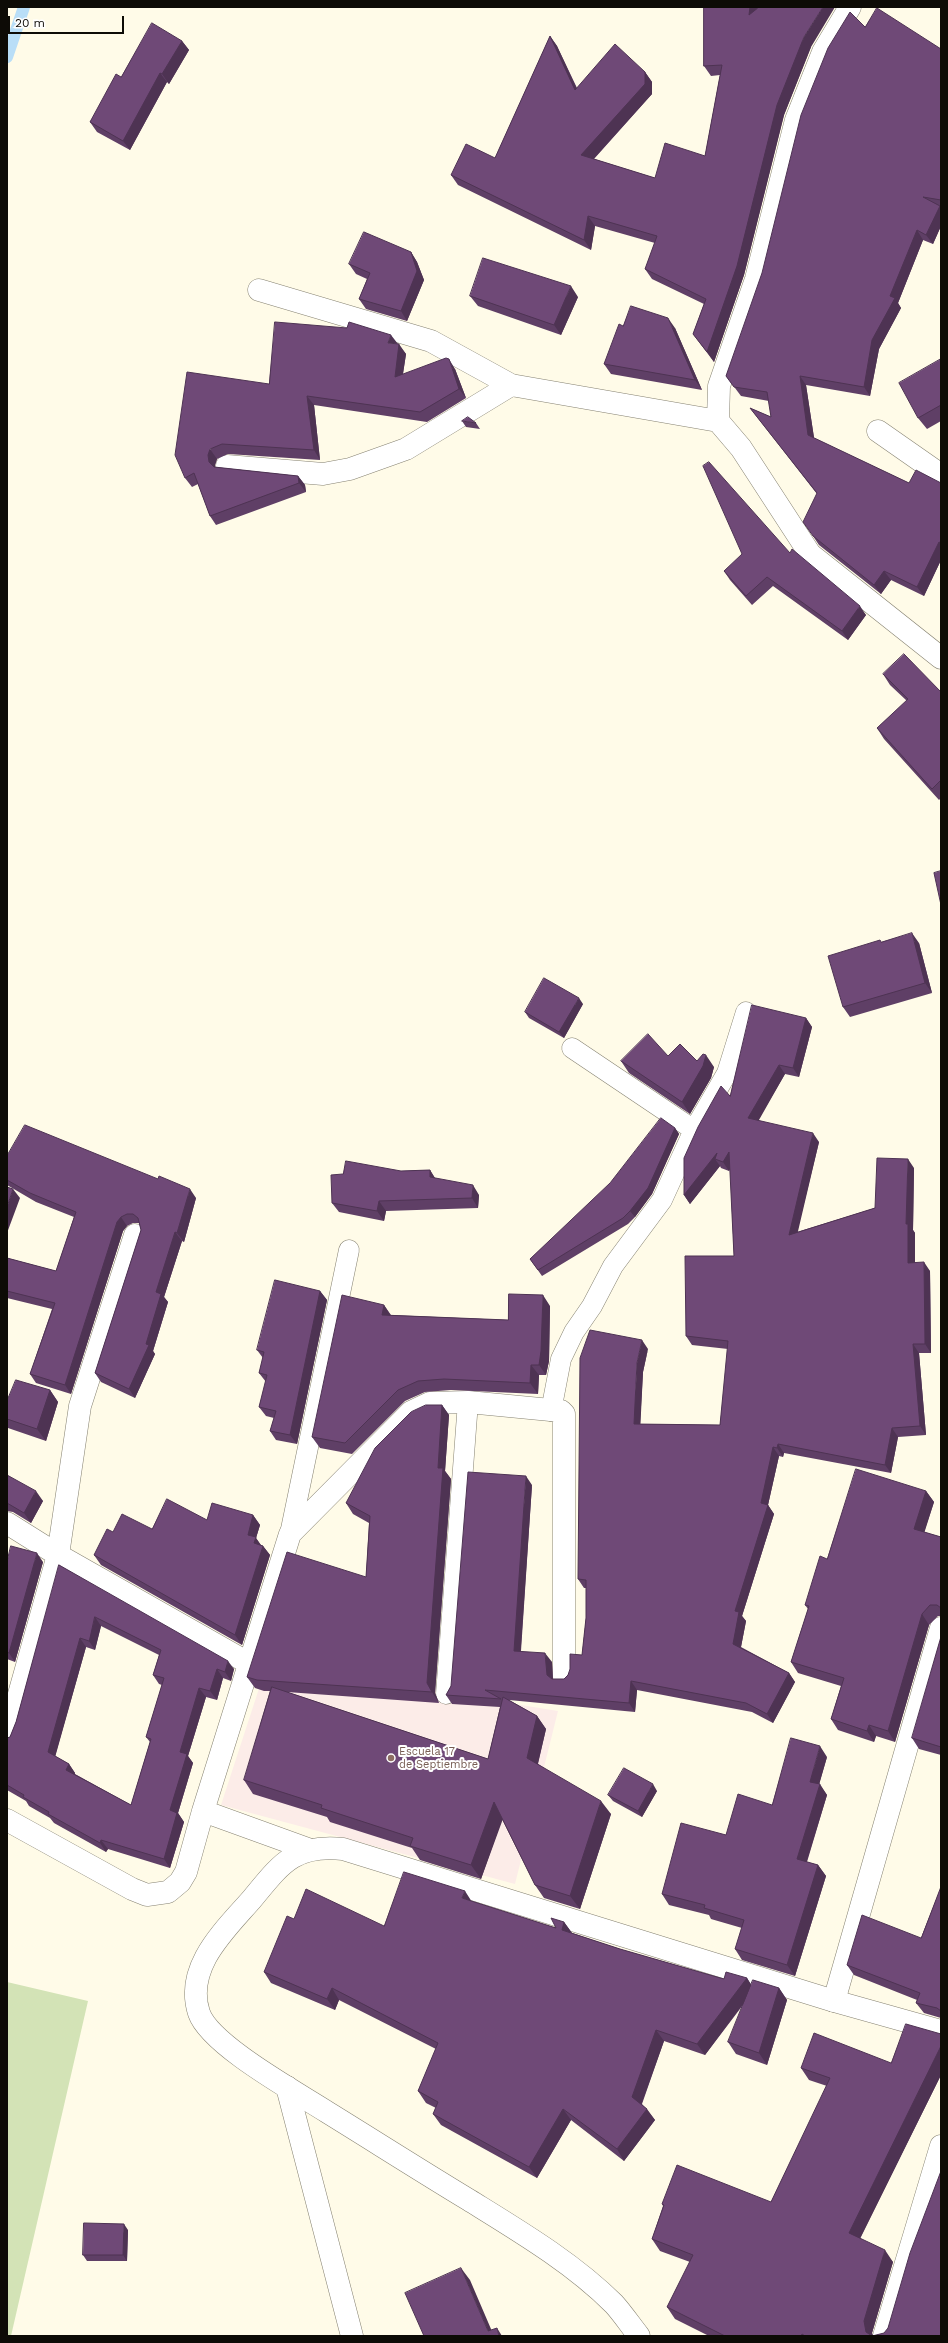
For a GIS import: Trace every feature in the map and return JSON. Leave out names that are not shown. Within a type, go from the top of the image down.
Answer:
[{"type":"street","points":[[850,7],[823,52],[796,120],[756,279],[719,386],[718,420],[741,448],[810,554],[941,658]]},
{"type":"street","points":[[259,290],[431,341],[511,386],[718,420]]},
{"type":"street","points":[[228,466],[323,474],[350,469],[406,449],[511,386]]},
{"type":"street","points":[[878,431],[941,475]]},
{"type":"street","points":[[7,1737],[58,1555],[80,1406],[135,1235]]},
{"type":"street","points":[[7,1820],[132,1889],[147,1895],[168,1892],[180,1882],[186,1872],[203,1811],[290,1534],[411,1412],[430,1403],[468,1402],[560,1411],[564,1414],[564,1677]]},
{"type":"street","points":[[7,1523],[58,1555],[250,1664]]},
{"type":"street","points":[[834,2001],[938,1652],[941,1628]]},
{"type":"street","points":[[203,1811],[308,1850]]},
{"type":"street","points":[[639,2336],[615,2305],[575,2271],[517,2230],[287,2087],[227,2046],[208,2029],[199,2012],[197,1992],[199,1974],[206,1955],[214,1943],[279,1867],[308,1850],[326,1848],[343,1849],[834,2001],[941,2030]]},
{"type":"street","points":[[287,2087],[352,2336]]},
{"type":"street","points":[[884,2336],[941,2146]]},
{"type":"lane","points":[[551,1411],[561,1359],[574,1332],[592,1306],[613,1266],[662,1200],[694,1130],[727,1073],[746,1012]]},
{"type":"lane","points":[[572,1048],[694,1130]]},
{"type":"lane","points":[[290,1534],[349,1250]]},
{"type":"lane","points":[[446,1694],[468,1402]]},
{"type":"shaded area","name":"Escuela 17 de Septiembre","points":[[267,1664],[558,1711],[515,1884],[221,1805]]},
{"type":"green space","points":[[7,1982],[88,2001],[11,2336],[7,2336]]},
{"type":"building","points":[[704,7],[750,7],[749,15],[759,7],[823,7],[804,37],[777,105],[737,266],[707,352],[693,334],[706,299],[645,269],[657,236],[588,216],[584,240],[451,175],[466,144],[495,158],[550,36],[575,90],[615,44],[645,72],[645,84],[581,155],[655,178],[665,143],[705,156],[722,65],[704,66]]},
{"type":"building","points":[[877,8],[941,49],[941,200],[923,197],[940,206],[926,235],[917,230],[890,296],[895,298],[872,340],[864,387],[800,376],[808,435],[909,483],[916,470],[941,483],[941,543],[939,542],[917,587],[884,571],[874,585],[813,536],[803,522],[817,493],[750,408],[771,417],[767,392],[734,387],[726,376],[762,273],[801,115],[828,48],[850,12],[865,27]]},
{"type":"building","points":[[152,23],[182,41],[162,74],[160,73],[123,141],[90,122],[116,74],[121,77]]},
{"type":"building","points":[[364,232],[411,252],[417,271],[401,311],[359,299],[370,273],[349,264]]},
{"type":"building","points":[[483,258],[571,286],[554,325],[470,296]]},
{"type":"building","points":[[631,306],[668,318],[695,380],[604,364],[619,324],[623,326]]},
{"type":"building","points":[[275,322],[347,328],[349,322],[391,335],[388,343],[399,344],[395,377],[446,358],[449,359],[459,389],[420,412],[307,396],[314,450],[222,444],[210,449],[208,455],[209,462],[214,467],[298,476],[299,483],[210,516],[194,473],[185,478],[175,455],[187,372],[269,384]]},
{"type":"building","points":[[941,359],[941,405],[918,418],[899,383]]},
{"type":"building","points":[[468,417],[476,423],[462,421]]},
{"type":"building","points":[[709,462],[790,553],[792,549],[860,606],[842,631],[767,577],[746,596],[724,571],[742,554],[703,466]]},
{"type":"building","points":[[904,654],[941,692],[941,780],[932,789],[877,728],[908,699],[883,674]]},
{"type":"building","points":[[941,871],[941,905],[934,873]]},
{"type":"building","points":[[912,933],[925,983],[843,1007],[828,956],[880,940],[881,942]]},
{"type":"building","points":[[544,978],[579,998],[559,1032],[525,1012]]},
{"type":"building","points":[[752,1005],[806,1018],[793,1068],[779,1065],[748,1118],[813,1133],[789,1235],[875,1208],[877,1158],[908,1159],[906,1224],[908,1224],[908,1263],[924,1262],[925,1344],[913,1344],[920,1426],[892,1428],[885,1465],[778,1444],[777,1448],[773,1447],[761,1503],[768,1505],[735,1611],[739,1612],[733,1644],[789,1673],[767,1714],[746,1703],[631,1681],[629,1703],[485,1690],[501,1699],[446,1695],[451,1686],[468,1472],[526,1476],[514,1651],[545,1653],[547,1675],[552,1679],[564,1679],[568,1675],[570,1669],[570,1654],[582,1655],[586,1618],[586,1580],[578,1579],[580,1358],[590,1330],[642,1340],[637,1363],[634,1424],[720,1425],[728,1341],[686,1336],[685,1256],[734,1256],[729,1152],[723,1162],[715,1159],[717,1153],[684,1195],[684,1158],[698,1127],[721,1086],[730,1096]]},
{"type":"building","points":[[648,1034],[668,1056],[680,1044],[697,1061],[703,1054],[706,1055],[703,1066],[682,1102],[621,1061]]},
{"type":"building","points":[[661,1118],[675,1128],[648,1188],[630,1211],[623,1218],[538,1270],[530,1259],[610,1183]]},
{"type":"building","points":[[25,1125],[158,1179],[159,1176],[190,1189],[177,1233],[175,1232],[156,1292],[161,1294],[146,1344],[149,1345],[129,1389],[95,1373],[141,1230],[138,1218],[133,1214],[127,1214],[121,1217],[117,1222],[65,1385],[30,1374],[55,1303],[7,1291],[7,1258],[56,1271],[76,1212],[30,1193],[7,1180],[7,1156]]},
{"type":"building","points":[[346,1161],[401,1171],[430,1170],[430,1177],[473,1185],[472,1198],[379,1201],[377,1211],[332,1203],[331,1175],[343,1174]]},
{"type":"building","points":[[7,1187],[13,1189],[7,1207]]},
{"type":"building","points":[[275,1280],[320,1291],[290,1435],[270,1431],[276,1411],[259,1407],[267,1375],[259,1373],[264,1352],[257,1350]]},
{"type":"building","points":[[509,1294],[543,1295],[539,1365],[531,1365],[530,1383],[444,1379],[418,1381],[398,1390],[345,1443],[312,1437],[342,1295],[384,1305],[382,1315],[508,1320]]},
{"type":"building","points":[[16,1380],[50,1390],[37,1429],[7,1419],[7,1401]]},
{"type":"building","points":[[426,1405],[442,1405],[438,1468],[443,1468],[427,1683],[432,1692],[257,1680],[247,1677],[287,1552],[366,1577],[370,1516],[346,1503],[375,1448],[411,1412]]},
{"type":"building","points":[[856,1469],[926,1491],[914,1529],[941,1537],[941,1608],[937,1605],[930,1605],[922,1614],[888,1731],[869,1725],[867,1731],[831,1719],[844,1678],[791,1662],[809,1606],[805,1605],[820,1556],[827,1559]]},
{"type":"building","points":[[7,1475],[36,1491],[24,1513],[7,1503]]},
{"type":"building","points":[[167,1499],[207,1520],[212,1503],[253,1515],[248,1535],[256,1537],[254,1543],[263,1546],[235,1635],[94,1555],[107,1529],[113,1532],[122,1514],[152,1529]]},
{"type":"building","points":[[11,1546],[37,1553],[9,1653],[7,1652],[7,1562]]},
{"type":"building","points":[[59,1565],[228,1661],[225,1672],[217,1669],[210,1691],[199,1688],[180,1752],[187,1754],[170,1810],[177,1813],[164,1859],[101,1840],[100,1843],[48,1814],[49,1812],[23,1797],[24,1795],[7,1785],[7,1738],[10,1737],[16,1722]],"holes":[[[95,1617],[161,1650],[153,1675],[164,1678],[146,1737],[151,1739],[131,1805],[66,1770],[69,1764],[48,1752],[80,1638],[89,1641]]]},
{"type":"building","points":[[941,1637],[941,1747],[912,1738]]},
{"type":"building","name":"Escuela 17 de Septiembre","points":[[272,1687],[488,1759],[503,1697],[537,1716],[527,1758],[601,1801],[570,1896],[535,1885],[494,1802],[471,1865],[410,1846],[413,1838],[321,1808],[322,1805],[244,1780]]},
{"type":"building","points":[[791,1738],[820,1746],[810,1782],[820,1784],[797,1859],[818,1865],[787,1965],[735,1949],[744,1920],[704,1908],[705,1905],[662,1894],[681,1823],[726,1835],[738,1794],[772,1805]]},
{"type":"building","points":[[624,1768],[653,1784],[638,1811],[608,1795]]},
{"type":"building","points":[[404,1872],[465,1891],[462,1898],[556,1928],[551,1918],[564,1922],[562,1930],[620,1949],[724,1979],[726,1972],[747,1978],[697,2044],[656,2030],[632,2097],[647,2109],[617,2149],[563,2109],[529,2167],[433,2114],[438,2102],[418,2091],[438,2043],[332,1988],[327,1999],[264,1972],[287,1916],[294,1919],[306,1889],[384,1926]]},
{"type":"building","points":[[941,1887],[941,2011],[937,2008],[916,2003],[920,1993],[847,1965],[862,1915],[921,1938]]},
{"type":"building","points":[[753,1980],[779,1988],[759,2053],[728,2042]]},
{"type":"building","points":[[906,2024],[941,2034],[941,2046],[849,2233],[885,2250],[864,2321],[866,2332],[872,2336],[805,2336],[802,2334],[801,2336],[725,2336],[667,2307],[693,2255],[652,2239],[664,2205],[662,2204],[677,2165],[771,2202],[830,2078],[801,2068],[814,2033],[891,2063]]},
{"type":"building","points":[[941,2171],[941,2336],[872,2336],[884,2333],[888,2328],[910,2253]]},
{"type":"building","points":[[84,2223],[124,2224],[123,2255],[83,2255]]},
{"type":"building","points":[[461,2268],[488,2331],[497,2328],[499,2336],[424,2336],[405,2293]]},
{"type":"waterway","points":[[7,57],[24,7]]},
{"type":"place","name":"Escuela 17 de Septiembre","points":[[391,1758]]}]
